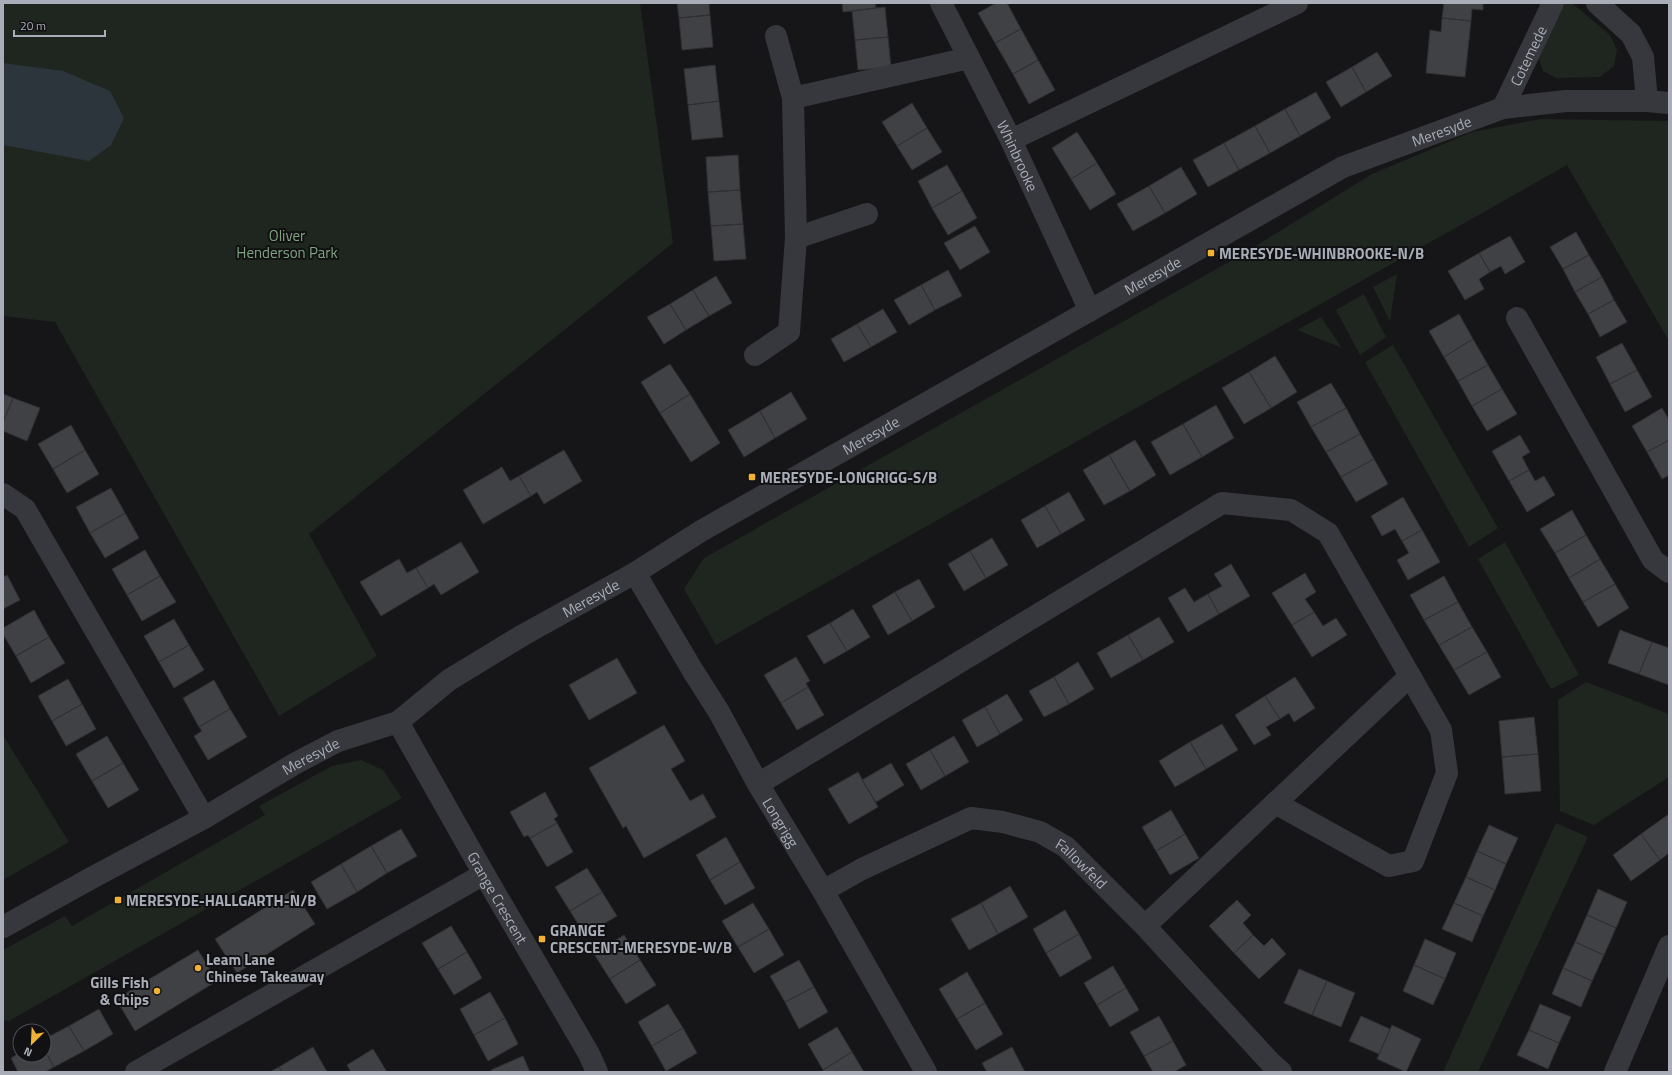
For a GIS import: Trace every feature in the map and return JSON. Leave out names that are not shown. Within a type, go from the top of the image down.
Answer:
[{"type":"street","name":"Whinbrooke","points":[[941,3],[1010,140],[1090,311]]},
{"type":"street","points":[[1010,140],[1297,3]]},
{"type":"street","name":"Cotemede","points":[[1503,108],[1554,3]]},
{"type":"street","points":[[1597,3],[1631,34],[1643,57],[1647,101]]},
{"type":"street","points":[[755,355],[789,332],[796,238],[792,98],[776,36]]},
{"type":"street","points":[[792,98],[969,58]]},
{"type":"street","name":"Meresyde","points":[[3,927],[204,818],[296,763],[338,741],[398,722],[449,680],[523,636],[635,573],[702,531],[1342,166],[1503,108],[1566,101],[1647,101],[1669,103]]},
{"type":"street","points":[[796,238],[866,214]]},
{"type":"street","points":[[1517,318],[1653,560],[1669,572]]},
{"type":"street","points":[[3,494],[25,509],[204,818]]},
{"type":"street","points":[[758,784],[1222,503],[1291,510],[1328,533],[1442,730],[1447,773],[1413,861],[1389,866],[1275,803]]},
{"type":"street","name":"Longrigg","points":[[635,573],[719,712],[758,784],[823,891],[926,1072]]},
{"type":"street","points":[[1145,926],[1410,676]]},
{"type":"street","name":"Grange Crescent","points":[[398,722],[484,874],[589,1054],[597,1072]]},
{"type":"street","name":"Fallowfeld","points":[[823,891],[862,869],[971,818],[1004,822],[1040,832],[1066,847],[1145,926],[1270,1062],[1281,1072]]},
{"type":"street","points":[[136,1072],[484,874]]},
{"type":"street","points":[[1615,1072],[1669,946]]},
{"type":"green space","name":"Oliver Henderson Park","points":[[3,3],[640,3],[673,243],[309,534],[377,656],[279,716],[55,322],[3,316]]},
{"type":"green space","points":[[1563,3],[1572,3],[1610,35],[1617,50],[1614,66],[1600,77],[1556,78],[1543,71],[1538,56]]},
{"type":"green space","points":[[1541,119],[1669,121],[1669,341],[1567,165],[716,645],[684,589],[704,558],[1241,255],[1372,174],[1472,132]]},
{"type":"green space","points":[[1397,274],[1390,321],[1373,287]]},
{"type":"green space","points":[[1364,294],[1386,337],[1360,355],[1336,310]]},
{"type":"green space","points":[[1321,317],[1342,348],[1297,330]]},
{"type":"green space","points":[[1393,345],[1498,528],[1469,547],[1365,362]]},
{"type":"green space","points":[[1505,542],[1579,675],[1551,689],[1478,559]]},
{"type":"green space","points":[[1586,682],[1669,714],[1669,777],[1594,825],[1560,811],[1558,700]]},
{"type":"green space","points":[[3,735],[69,842],[3,880]]},
{"type":"green space","points":[[361,760],[383,770],[402,798],[9,1021],[3,1020],[3,950],[65,916],[72,926],[265,815],[259,806],[332,766]]},
{"type":"green space","points":[[1556,823],[1588,837],[1478,1072],[1443,1072]]},
{"type":"shaded area","points":[[3,63],[63,71],[110,91],[124,118],[111,145],[89,161],[3,145]]},
{"type":"building","points":[[677,3],[709,3],[710,15],[679,18]]},
{"type":"building","points":[[842,3],[875,3],[876,8],[843,12]]},
{"type":"building","points":[[996,3],[1007,3],[1021,29],[995,43],[978,13]]},
{"type":"building","points":[[1444,3],[1483,3],[1483,10],[1472,9],[1471,21],[1442,18]]},
{"type":"building","points":[[885,7],[888,37],[855,40],[852,11]]},
{"type":"building","points":[[710,15],[713,47],[682,50],[679,18]]},
{"type":"building","points":[[1442,18],[1471,21],[1465,77],[1426,73],[1430,30],[1441,32]]},
{"type":"building","points":[[1021,29],[1038,60],[1013,74],[995,43]]},
{"type":"building","points":[[888,37],[891,67],[858,70],[855,40]]},
{"type":"building","points":[[1377,52],[1392,76],[1366,92],[1352,67]]},
{"type":"building","points":[[1038,60],[1055,90],[1029,104],[1013,74]]},
{"type":"building","points":[[715,65],[719,101],[688,105],[684,69]]},
{"type":"building","points":[[1352,67],[1366,92],[1341,107],[1326,82]]},
{"type":"building","points":[[1316,92],[1331,118],[1300,136],[1285,109]]},
{"type":"building","points":[[719,101],[723,137],[692,140],[688,105]]},
{"type":"building","points":[[912,103],[927,128],[897,146],[882,122]]},
{"type":"building","points":[[1285,109],[1300,136],[1270,153],[1255,126]]},
{"type":"building","points":[[1255,126],[1270,153],[1239,170],[1224,143]]},
{"type":"building","points":[[927,128],[942,152],[912,170],[897,146]]},
{"type":"building","points":[[1077,132],[1097,163],[1071,179],[1052,148]]},
{"type":"building","points":[[1224,143],[1239,170],[1208,187],[1193,160]]},
{"type":"building","points":[[738,155],[740,190],[708,192],[706,157]]},
{"type":"building","points":[[1097,163],[1116,194],[1090,210],[1071,179]]},
{"type":"building","points":[[947,165],[962,191],[932,208],[918,181]]},
{"type":"building","points":[[1181,167],[1197,194],[1165,213],[1149,186]]},
{"type":"building","points":[[1149,186],[1165,213],[1133,231],[1117,204]]},
{"type":"building","points":[[740,190],[743,224],[711,226],[708,192]]},
{"type":"building","points":[[962,191],[977,218],[948,235],[932,208]]},
{"type":"building","points":[[743,224],[746,259],[714,261],[711,226]]},
{"type":"building","points":[[975,226],[990,252],[960,270],[944,243]]},
{"type":"building","points":[[1576,232],[1589,255],[1563,269],[1550,247]]},
{"type":"building","points":[[1510,236],[1525,262],[1505,274],[1501,266],[1490,272],[1479,253]]},
{"type":"building","points":[[1479,253],[1490,272],[1479,279],[1484,289],[1465,300],[1448,271]]},
{"type":"building","points":[[1589,255],[1602,277],[1575,292],[1563,269]]},
{"type":"building","points":[[948,270],[962,296],[935,310],[921,285]]},
{"type":"building","points":[[716,276],[732,303],[709,316],[693,290]]},
{"type":"building","points":[[1602,277],[1614,300],[1588,314],[1575,292]]},
{"type":"building","points":[[921,285],[935,310],[909,325],[894,300]]},
{"type":"building","points":[[693,290],[709,316],[686,330],[670,304]]},
{"type":"building","points":[[1614,300],[1627,322],[1600,337],[1588,314]]},
{"type":"building","points":[[670,304],[686,330],[664,344],[647,317]]},
{"type":"building","points":[[883,309],[897,332],[871,347],[857,324]]},
{"type":"building","points":[[1459,314],[1473,339],[1444,357],[1429,331]]},
{"type":"building","points":[[857,324],[871,347],[844,362],[831,339]]},
{"type":"building","points":[[1473,339],[1488,365],[1458,381],[1444,357]]},
{"type":"building","points":[[1622,343],[1637,370],[1610,384],[1596,357]]},
{"type":"building","points":[[1275,356],[1297,392],[1271,408],[1249,372]]},
{"type":"building","points":[[670,364],[690,394],[660,413],[641,382]]},
{"type":"building","points":[[1488,365],[1502,389],[1472,406],[1458,381]]},
{"type":"building","points":[[1637,370],[1652,397],[1625,412],[1610,384]]},
{"type":"building","points":[[1249,372],[1271,408],[1244,424],[1222,388]]},
{"type":"building","points":[[1331,383],[1346,408],[1311,427],[1297,402]]},
{"type":"building","points":[[1502,389],[1517,414],[1487,431],[1472,406]]},
{"type":"building","points":[[791,392],[807,419],[775,438],[760,411]]},
{"type":"building","points":[[3,394],[13,398],[3,422]]},
{"type":"building","points":[[690,394],[720,443],[691,462],[660,413]]},
{"type":"building","points":[[13,398],[40,408],[27,441],[3,431],[3,422]]},
{"type":"building","points":[[1216,405],[1234,438],[1202,457],[1183,424]]},
{"type":"building","points":[[1346,408],[1360,434],[1326,452],[1311,427]]},
{"type":"building","points":[[1662,408],[1669,420],[1669,440],[1647,452],[1632,426]]},
{"type":"building","points":[[760,411],[775,438],[744,457],[728,430]]},
{"type":"building","points":[[1183,424],[1202,457],[1170,475],[1151,442]]},
{"type":"building","points":[[71,425],[85,450],[53,469],[38,444]]},
{"type":"building","points":[[1360,434],[1374,459],[1341,477],[1326,452]]},
{"type":"building","points":[[1520,435],[1530,452],[1522,457],[1529,470],[1509,481],[1492,451]]},
{"type":"building","points":[[1135,440],[1156,475],[1130,491],[1109,455]]},
{"type":"building","points":[[1669,440],[1669,475],[1662,479],[1647,452]]},
{"type":"building","points":[[85,450],[99,474],[67,493],[53,469]]},
{"type":"building","points":[[564,450],[582,481],[544,504],[537,492],[531,496],[519,476]]},
{"type":"building","points":[[1109,455],[1130,491],[1104,505],[1083,470]]},
{"type":"building","points":[[1374,459],[1388,484],[1356,502],[1341,477]]},
{"type":"building","points":[[502,467],[510,481],[519,476],[531,496],[483,524],[463,490]]},
{"type":"building","points":[[1529,470],[1535,481],[1544,476],[1555,495],[1527,512],[1509,481]]},
{"type":"building","points":[[111,488],[125,513],[90,533],[76,507]]},
{"type":"building","points":[[1069,492],[1085,520],[1061,534],[1045,506]]},
{"type":"building","points":[[1403,497],[1422,530],[1402,541],[1395,529],[1382,536],[1371,516]]},
{"type":"building","points":[[1045,506],[1061,534],[1037,548],[1021,520]]},
{"type":"building","points":[[1572,510],[1586,535],[1555,553],[1540,529]]},
{"type":"building","points":[[125,513],[139,538],[105,558],[90,533]]},
{"type":"building","points":[[1422,530],[1440,562],[1408,580],[1397,560],[1409,553],[1402,541]]},
{"type":"building","points":[[1586,535],[1600,559],[1569,578],[1555,553]]},
{"type":"building","points":[[992,538],[1008,565],[986,578],[970,551]]},
{"type":"building","points":[[461,542],[479,572],[441,595],[434,584],[428,588],[416,568]]},
{"type":"building","points":[[145,550],[160,576],[127,595],[112,569]]},
{"type":"building","points":[[970,551],[986,578],[964,591],[948,564]]},
{"type":"building","points":[[399,559],[407,573],[416,568],[428,588],[381,616],[360,582]]},
{"type":"building","points":[[1600,559],[1615,584],[1583,602],[1569,578]]},
{"type":"building","points":[[1231,564],[1250,596],[1219,614],[1208,594],[1222,586],[1214,574]]},
{"type":"building","points":[[1305,573],[1316,592],[1305,599],[1314,612],[1292,625],[1272,593]]},
{"type":"building","points":[[7,575],[20,600],[3,609],[3,577]]},
{"type":"building","points":[[160,576],[176,602],[142,621],[127,595]]},
{"type":"building","points":[[1444,576],[1458,602],[1424,620],[1410,595]]},
{"type":"building","points":[[919,579],[935,607],[912,621],[895,592]]},
{"type":"building","points":[[1615,584],[1629,608],[1598,627],[1583,602]]},
{"type":"building","points":[[1185,588],[1194,602],[1208,594],[1219,614],[1188,632],[1168,598]]},
{"type":"building","points":[[895,592],[912,621],[888,635],[872,606]]},
{"type":"building","points":[[1458,602],[1472,627],[1439,645],[1424,620]]},
{"type":"building","points":[[853,609],[870,637],[847,651],[830,623]]},
{"type":"building","points":[[34,610],[49,637],[16,656],[3,634],[3,628]]},
{"type":"building","points":[[1314,612],[1323,626],[1336,618],[1347,635],[1312,657],[1292,625]]},
{"type":"building","points":[[1159,617],[1174,642],[1143,660],[1128,635]]},
{"type":"building","points":[[174,619],[189,645],[159,662],[144,636]]},
{"type":"building","points":[[830,623],[847,651],[824,664],[807,636]]},
{"type":"building","points":[[1472,627],[1487,652],[1454,670],[1439,645]]},
{"type":"building","points":[[1620,630],[1652,642],[1639,674],[1608,663]]},
{"type":"building","points":[[1128,635],[1143,660],[1111,678],[1097,653]]},
{"type":"building","points":[[49,637],[65,663],[31,683],[16,656]]},
{"type":"building","points":[[1652,642],[1669,648],[1669,685],[1639,674]]},
{"type":"building","points":[[189,645],[204,670],[174,688],[159,662]]},
{"type":"building","points":[[1487,652],[1501,677],[1469,695],[1454,670]]},
{"type":"building","points":[[796,657],[810,681],[806,683],[808,687],[781,703],[764,675]]},
{"type":"building","points":[[617,658],[637,693],[589,720],[569,685]]},
{"type":"building","points":[[1078,662],[1094,689],[1069,704],[1054,677]]},
{"type":"building","points":[[1054,677],[1069,704],[1044,717],[1029,691]]},
{"type":"building","points":[[1295,677],[1315,708],[1294,722],[1289,713],[1280,719],[1265,696]]},
{"type":"building","points":[[68,679],[82,704],[52,721],[38,696]]},
{"type":"building","points":[[214,680],[230,709],[199,727],[183,698]]},
{"type":"building","points":[[808,687],[824,715],[797,730],[781,703]]},
{"type":"building","points":[[1007,694],[1023,720],[1000,734],[985,707]]},
{"type":"building","points":[[1265,696],[1280,719],[1266,727],[1271,735],[1254,745],[1235,715]]},
{"type":"building","points":[[82,704],[96,729],[66,746],[52,721]]},
{"type":"building","points":[[985,707],[1000,734],[977,747],[962,720]]},
{"type":"building","points":[[230,709],[247,737],[208,760],[194,736],[202,731],[199,727]]},
{"type":"building","points":[[1534,717],[1538,754],[1502,757],[1499,721]]},
{"type":"building","points":[[1222,724],[1238,750],[1206,769],[1190,742]]},
{"type":"building","points":[[664,725],[685,761],[671,769],[690,801],[703,794],[716,817],[644,858],[626,826],[623,828],[589,768]]},
{"type":"building","points":[[107,736],[123,763],[92,781],[76,754]]},
{"type":"building","points":[[954,736],[969,762],[945,776],[930,750]]},
{"type":"building","points":[[1190,742],[1206,769],[1175,787],[1159,761]]},
{"type":"building","points":[[930,750],[945,776],[921,790],[906,764]]},
{"type":"building","points":[[1538,754],[1541,791],[1505,794],[1502,757]]},
{"type":"building","points":[[123,763],[139,790],[108,808],[92,781]]},
{"type":"building","points":[[891,763],[904,785],[876,802],[862,780]]},
{"type":"building","points":[[858,772],[878,807],[849,824],[828,789]]},
{"type":"building","points":[[545,792],[558,816],[554,819],[557,823],[530,838],[528,835],[524,837],[510,812]]},
{"type":"building","points":[[1171,810],[1185,834],[1156,851],[1142,827]]},
{"type":"building","points":[[1669,814],[1669,853],[1660,860],[1641,834]]},
{"type":"building","points":[[557,823],[573,852],[547,867],[530,838]]},
{"type":"building","points":[[1489,825],[1518,838],[1506,864],[1477,851]]},
{"type":"building","points":[[401,829],[417,856],[387,873],[371,846]]},
{"type":"building","points":[[1185,834],[1199,858],[1170,875],[1156,851]]},
{"type":"building","points":[[1641,834],[1660,860],[1631,881],[1613,855]]},
{"type":"building","points":[[726,837],[740,862],[710,880],[696,855]]},
{"type":"building","points":[[371,846],[387,873],[357,892],[341,864]]},
{"type":"building","points":[[1477,851],[1506,864],[1495,890],[1466,877]]},
{"type":"building","points":[[740,862],[755,888],[725,905],[710,880]]},
{"type":"building","points":[[341,864],[357,892],[327,909],[311,882]]},
{"type":"building","points":[[587,868],[602,892],[570,911],[555,887]]},
{"type":"building","points":[[1466,877],[1495,890],[1483,916],[1454,903]]},
{"type":"building","points":[[1010,886],[1028,917],[998,934],[981,903]]},
{"type":"building","points":[[1598,889],[1627,902],[1616,928],[1587,915]]},
{"type":"building","points":[[293,890],[315,924],[237,973],[215,939]]},
{"type":"building","points":[[602,892],[617,916],[585,935],[570,911]]},
{"type":"building","points":[[1237,900],[1251,915],[1243,923],[1253,935],[1234,953],[1209,926]]},
{"type":"building","points":[[753,903],[769,929],[738,947],[722,921]]},
{"type":"building","points":[[981,903],[998,934],[969,950],[951,919]]},
{"type":"building","points":[[1454,903],[1483,916],[1472,942],[1442,929]]},
{"type":"building","points":[[1065,910],[1079,934],[1046,953],[1033,929]]},
{"type":"building","points":[[1587,915],[1616,928],[1604,955],[1575,942]]},
{"type":"building","points":[[451,926],[467,952],[438,969],[422,943]]},
{"type":"building","points":[[769,929],[784,955],[754,973],[738,947]]},
{"type":"building","points":[[1079,934],[1092,958],[1060,977],[1046,953]]},
{"type":"building","points":[[624,935],[640,960],[610,979],[594,954]]},
{"type":"building","points":[[1253,935],[1264,946],[1272,938],[1286,954],[1259,979],[1234,953]]},
{"type":"building","points":[[1425,939],[1456,953],[1445,979],[1414,965]]},
{"type":"building","points":[[1575,942],[1604,955],[1592,981],[1563,968]]},
{"type":"building","points":[[198,950],[217,981],[135,1031],[116,999]]},
{"type":"building","points":[[467,952],[482,978],[454,995],[438,969]]},
{"type":"building","points":[[640,960],[656,985],[626,1004],[610,979]]},
{"type":"building","points":[[799,960],[814,987],[785,1002],[770,976]]},
{"type":"building","points":[[1414,965],[1445,979],[1433,1005],[1403,991]]},
{"type":"building","points":[[1113,966],[1126,988],[1097,1005],[1084,983]]},
{"type":"building","points":[[1563,968],[1592,981],[1581,1007],[1552,994]]},
{"type":"building","points":[[1299,969],[1327,981],[1312,1015],[1284,1003]]},
{"type":"building","points":[[967,972],[985,1003],[957,1019],[939,989]]},
{"type":"building","points":[[1327,981],[1355,993],[1341,1027],[1312,1015]]},
{"type":"building","points":[[814,987],[828,1012],[799,1029],[785,1002]]},
{"type":"building","points":[[1126,988],[1139,1010],[1110,1027],[1097,1005]]},
{"type":"building","points":[[490,992],[505,1018],[474,1035],[460,1009]]},
{"type":"building","points":[[985,1003],[1003,1034],[976,1050],[957,1019]]},
{"type":"building","points":[[668,1004],[683,1028],[652,1046],[638,1022]]},
{"type":"building","points":[[1540,1004],[1571,1017],[1559,1043],[1529,1030]]},
{"type":"building","points":[[99,1009],[113,1034],[84,1051],[69,1026]]},
{"type":"building","points":[[1159,1016],[1173,1041],[1144,1056],[1130,1032]]},
{"type":"building","points":[[1361,1016],[1390,1029],[1379,1054],[1349,1041]]},
{"type":"building","points":[[505,1018],[518,1044],[488,1061],[474,1035]]},
{"type":"building","points":[[1392,1025],[1421,1039],[1406,1072],[1377,1059]]},
{"type":"building","points":[[69,1026],[84,1051],[54,1067],[52,1063],[52,1035]]},
{"type":"building","points":[[837,1027],[852,1052],[823,1070],[808,1044]]},
{"type":"building","points":[[683,1028],[697,1053],[666,1071],[652,1046]]},
{"type":"building","points":[[1529,1030],[1559,1043],[1548,1069],[1517,1055]]},
{"type":"building","points":[[1173,1041],[1186,1065],[1174,1072],[1153,1072],[1144,1056]]},
{"type":"building","points":[[313,1047],[327,1072],[282,1072],[279,1067]]},
{"type":"building","points":[[1012,1047],[1025,1072],[987,1072],[982,1063]]},
{"type":"building","points":[[373,1049],[387,1072],[351,1072],[347,1065]]},
{"type":"building","points":[[852,1052],[864,1072],[824,1072],[823,1070]]},
{"type":"building","points":[[523,1056],[530,1072],[492,1072],[491,1070]]},
{"type":"building","points":[[14,1063],[52,1063],[54,1067],[45,1072],[18,1072]]},
{"type":"building","points":[[279,1067],[282,1072],[270,1072]]},
{"type":"place","name":"MERESYDE-WHINBROOKE-N/B","points":[[1211,253]]},
{"type":"place","name":"MERESYDE-LONGRIGG-S/B","points":[[752,477]]},
{"type":"place","name":"MERESYDE-HALLGARTH-N/B","points":[[118,900]]},
{"type":"place","name":"GRANGE CRESCENT-MERESYDE-W/B","points":[[542,939]]},
{"type":"place","name":"Leam Lane Chinese Takeaway","points":[[198,968]]},
{"type":"place","name":"Gills Fish & Chips","points":[[157,991]]}]
